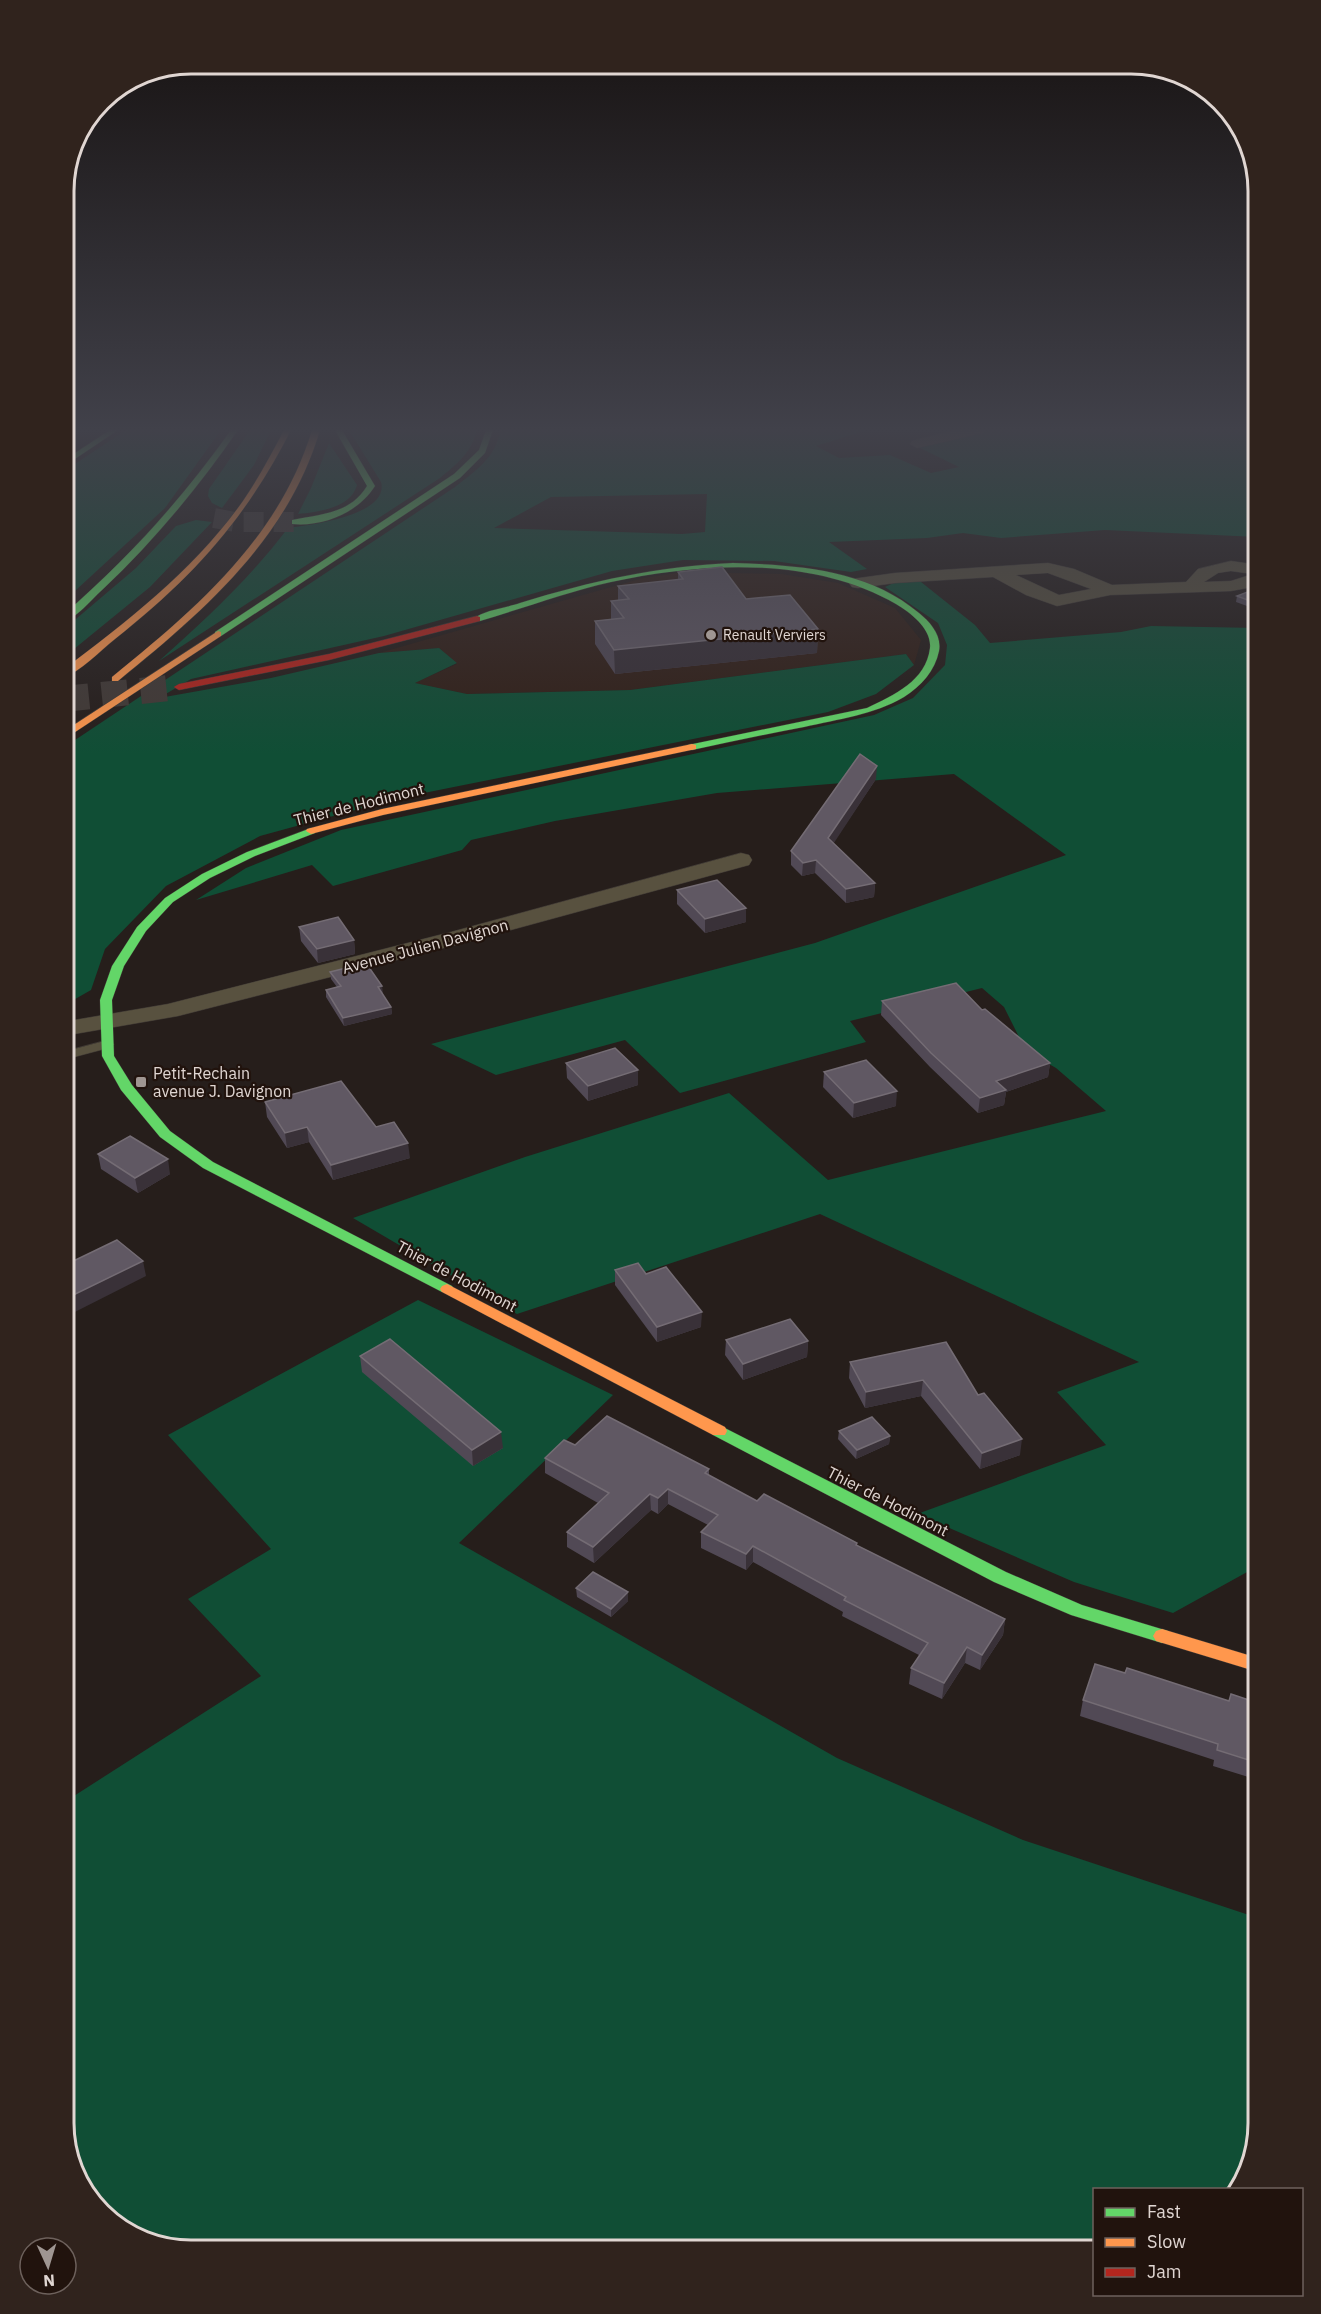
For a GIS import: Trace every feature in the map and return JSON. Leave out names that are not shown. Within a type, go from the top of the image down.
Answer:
[{"type":"main road","points":[[74,610],[123,568],[152,538]]},
{"type":"main road","points":[[74,666],[151,606],[218,538]]},
{"type":"main road","points":[[102,689],[195,611],[262,538]]},
{"type":"main road","points":[[74,729],[364,538]]},
{"type":"main road","name":"Thier de Hodimont","points":[[179,687],[280,669],[387,644],[628,576],[666,569],[764,567],[827,575],[858,583],[891,596],[914,611],[929,628],[935,643],[933,662],[909,690],[870,710],[382,812],[304,833],[251,854],[206,876],[170,900],[141,929],[118,966],[106,1000],[108,1056],[126,1087],[165,1134],[208,1165],[1000,1577],[1077,1610],[1248,1662]]},
{"type":"street","points":[[858,583],[1048,568],[1068,573],[1110,590]]},
{"type":"street","points":[[1192,586],[1195,579],[1217,568],[1248,568]]},
{"type":"street","points":[[995,571],[1032,591],[1057,601],[1110,590],[1231,586],[1248,581]]},
{"type":"street","name":"Avenue Julien Davignon","points":[[74,1030],[107,1033],[169,1011],[448,940],[741,860]]},
{"type":"lane","points":[[74,1050],[107,1033]]},
{"type":"shaded area","points":[[683,572],[781,574],[838,583],[895,608],[921,640],[914,665],[906,654],[630,690],[467,694],[414,683],[457,664],[439,648],[379,653],[643,578]]},
{"type":"green space","points":[[74,538],[132,538],[74,592]]},
{"type":"green space","points":[[165,538],[197,538],[150,587],[74,649],[74,621],[136,568]]},
{"type":"green space","points":[[280,538],[348,538],[159,661],[227,598]]},
{"type":"green space","points":[[378,538],[927,538],[829,542],[867,569],[851,572],[774,561],[683,560],[612,571],[384,636],[191,679],[159,698],[271,678],[379,653],[439,648],[457,663],[415,683],[467,694],[630,690],[906,654],[914,665],[876,694],[828,712],[399,798],[260,836],[166,886],[105,949],[91,990],[74,1000],[74,741]]},
{"type":"green space","points":[[916,578],[975,625],[990,643],[1121,632],[1151,626],[1248,628],[1248,1572],[1173,1613],[1074,1582],[917,1514],[1106,1445],[1057,1392],[1139,1362],[820,1214],[517,1314],[353,1218],[525,1157],[729,1093],[828,1180],[1106,1111],[1056,1068],[1026,1051],[1004,1007],[982,988],[850,1021],[866,1042],[680,1093],[625,1040],[496,1075],[431,1044],[815,943],[1066,855],[954,774],[717,793],[555,821],[471,840],[462,850],[333,886],[312,865],[196,900],[246,868],[341,830],[874,715],[913,698],[945,665],[947,645],[938,623],[885,587],[898,581]]},
{"type":"green space","points":[[418,1300],[613,1395],[459,1543],[837,1758],[1023,1840],[1248,1915],[1248,2123],[1239,2168],[1228,2188],[1093,2188],[1093,2240],[183,2240],[153,2234],[126,2221],[103,2201],[93,2188],[80,2161],[75,2138],[74,1796],[261,1676],[188,1599],[271,1549],[168,1435]]},
{"type":"building","points":[[722,567],[746,599],[790,595],[818,629],[614,650],[595,621],[624,618],[611,601],[629,599],[618,586],[683,579],[678,572]]},
{"type":"building","points":[[1248,592],[1248,600],[1237,596]]},
{"type":"building","points":[[860,754],[877,766],[828,838],[875,883],[846,889],[816,860],[803,863],[791,851]]},
{"type":"building","points":[[717,880],[746,908],[705,919],[677,890]]},
{"type":"building","points":[[338,917],[354,940],[317,949],[299,927]]},
{"type":"building","points":[[366,963],[382,986],[378,987],[391,1007],[343,1018],[326,990],[341,986],[330,972]]},
{"type":"building","points":[[956,983],[982,1010],[985,1009],[1050,1063],[996,1081],[1006,1090],[980,1098],[931,1053],[882,1001]]},
{"type":"building","points":[[615,1048],[638,1070],[588,1086],[566,1063]]},
{"type":"building","points":[[866,1060],[897,1091],[854,1103],[824,1072]]},
{"type":"building","points":[[341,1081],[376,1127],[394,1122],[408,1143],[331,1165],[307,1127],[285,1133],[265,1102]]},
{"type":"building","points":[[130,1136],[168,1159],[135,1178],[98,1154]]},
{"type":"building","points":[[117,1240],[143,1261],[74,1295],[74,1261]]},
{"type":"building","points":[[638,1263],[646,1274],[666,1267],[702,1312],[657,1327],[615,1270]]},
{"type":"building","points":[[790,1319],[808,1341],[743,1364],[726,1340]]},
{"type":"building","points":[[390,1339],[501,1432],[472,1450],[360,1356]]},
{"type":"building","points":[[946,1342],[978,1395],[984,1393],[1022,1439],[982,1453],[923,1380],[866,1392],[850,1362]]},
{"type":"building","points":[[607,1416],[709,1469],[705,1473],[757,1501],[764,1494],[857,1543],[856,1545],[1005,1619],[982,1655],[967,1647],[944,1683],[911,1668],[928,1643],[844,1600],[846,1597],[753,1546],[746,1554],[701,1532],[718,1515],[668,1489],[658,1498],[650,1494],[593,1547],[567,1532],[609,1493],[545,1458],[564,1440],[575,1445]]},
{"type":"building","points":[[872,1417],[890,1436],[857,1450],[839,1431]]},
{"type":"building","points":[[593,1572],[628,1592],[611,1609],[576,1588]]},
{"type":"building","points":[[1095,1664],[1125,1673],[1127,1668],[1229,1701],[1231,1694],[1248,1700],[1248,1760],[1217,1750],[1218,1744],[1083,1700]]},
{"type":"tunnel","points":[[74,698],[179,687]]},
{"type":"traffic: fast","points":[[74,611],[149,538]]},
{"type":"traffic: fast","points":[[218,634],[363,538]]},
{"type":"traffic: fast","points":[[477,619],[573,590],[630,576],[695,567],[771,567],[845,578],[877,589],[904,605],[920,618],[933,634],[935,647],[928,670],[912,687],[881,705],[870,710],[692,747]]},
{"type":"traffic: fast","points":[[311,831],[251,854],[206,876],[169,900],[141,929],[118,966],[106,1000],[108,1056],[126,1087],[165,1134],[208,1165],[447,1289]]},
{"type":"traffic: fast","points":[[719,1431],[1000,1577],[1077,1610],[1162,1636]]},
{"type":"traffic: slow","points":[[74,667],[162,595],[218,538]]},
{"type":"traffic: slow","points":[[115,679],[196,610],[246,559],[262,538]]},
{"type":"traffic: slow","points":[[74,730],[218,634]]},
{"type":"traffic: slow","points":[[311,831],[382,812],[692,747]]},
{"type":"traffic: slow","points":[[447,1289],[719,1431]]},
{"type":"traffic: slow","points":[[1162,1636],[1248,1662]]},
{"type":"traffic: jam","points":[[179,687],[329,657],[477,619]]},
{"type":"place","name":"Renault Verviers","points":[[711,635]]},
{"type":"place","name":"Petit-Rechain avenue J. Davignon","points":[[141,1082]]}]
